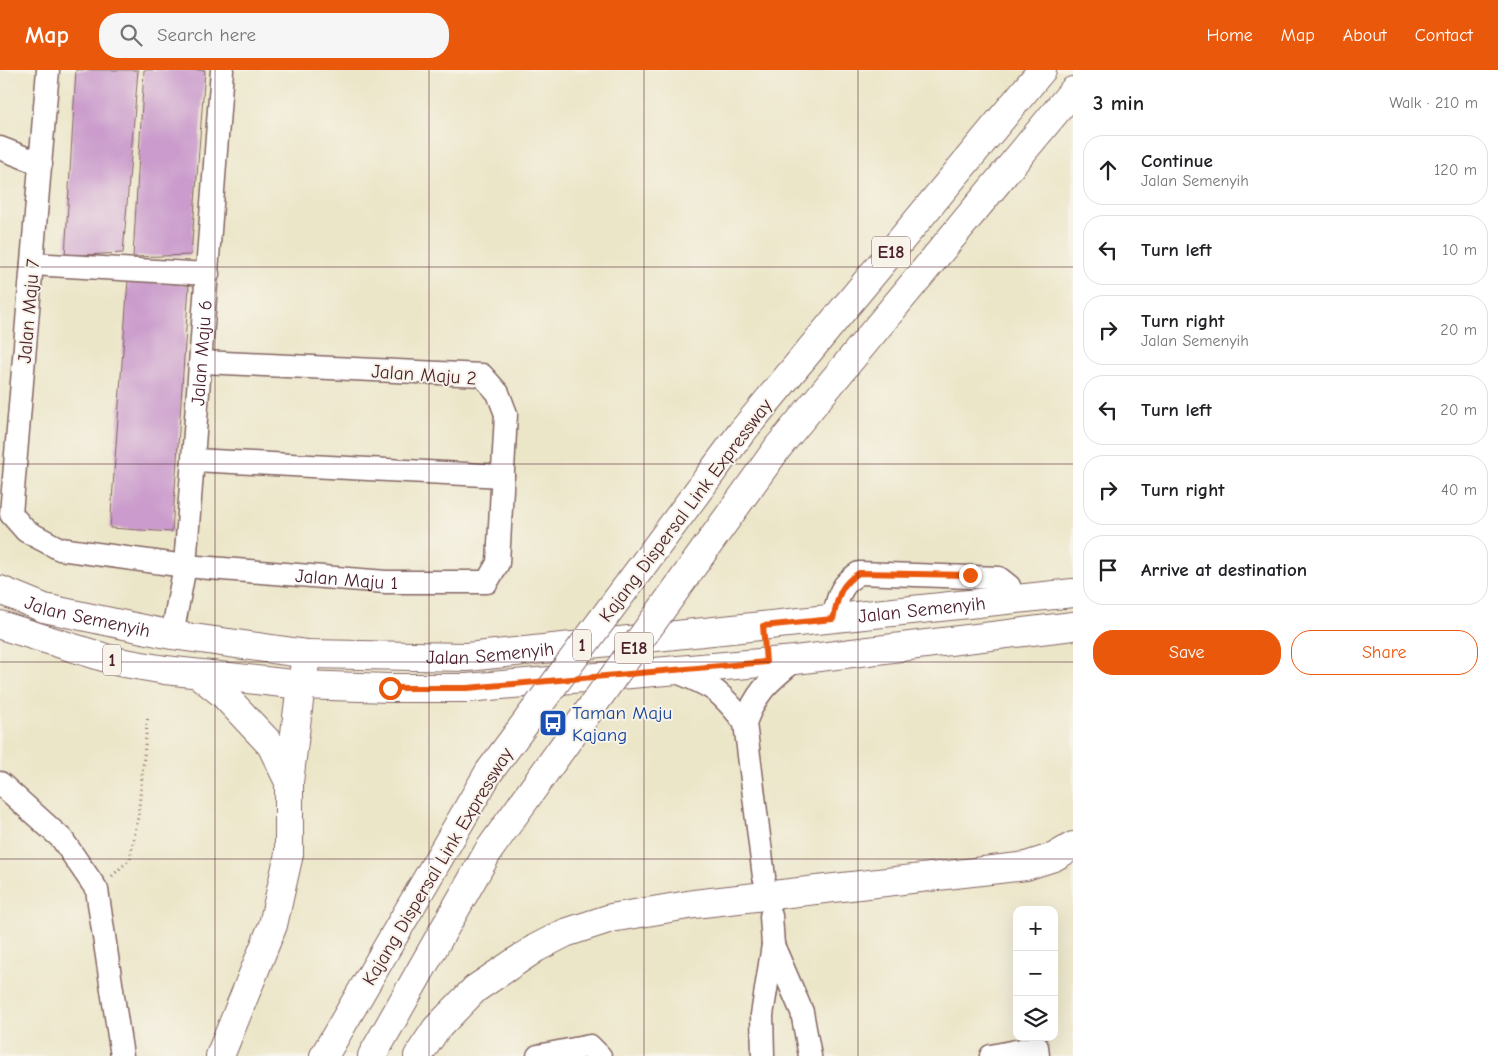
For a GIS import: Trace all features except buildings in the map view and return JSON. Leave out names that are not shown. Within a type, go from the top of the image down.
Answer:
[{"type":"main road","name":"Kajang Dispersal Link Expressway","points":[[324,1056],[489,772],[740,433],[1042,70]]},
{"type":"main road","name":"Kajang Dispersal Link Expressway","points":[[372,1056],[489,850],[779,446],[1073,91]]},
{"type":"main road","name":"Jalan Semenyih","points":[[0,590],[44,608],[172,635],[307,654],[467,657],[1073,593]]},
{"type":"main road","name":"Jalan Semenyih","points":[[0,625],[119,662],[139,666],[301,686],[467,688],[795,660],[1073,626]]},
{"type":"main road","points":[[763,626],[766,662]]},
{"type":"main road","points":[[139,666],[160,651],[172,635],[192,673],[222,694],[271,746],[290,782]]},
{"type":"main road","points":[[220,1056],[273,925],[290,854],[290,782],[301,686],[307,654]]},
{"type":"main road","points":[[418,1056],[436,1029],[475,989],[536,948],[566,933],[611,918],[694,904],[1026,866],[1054,857],[1073,846]]},
{"type":"street","name":"Jalan Maju 7","points":[[48,70],[32,264],[5,513],[26,530],[60,549],[185,566]]},
{"type":"street","name":"Jalan Maju 6","points":[[172,635],[185,566],[202,362],[222,70]]},
{"type":"street","points":[[0,148],[41,164]]},
{"type":"street","points":[[32,264],[208,274]]},
{"type":"street","name":"Jalan Maju 2","points":[[202,362],[482,375],[498,393],[506,414],[498,564]]},
{"type":"street","points":[[194,460],[503,476]]},
{"type":"street","name":"Jalan Maju 1","points":[[185,566],[386,582],[486,582],[498,564]]},
{"type":"street","points":[[833,619],[839,594],[847,580],[859,573],[999,578],[1009,586],[1014,600]]},
{"type":"street","points":[[764,877],[744,723],[753,700],[763,687],[795,660]]},
{"type":"street","points":[[672,670],[713,688],[725,698],[744,723]]},
{"type":"street","points":[[0,783],[62,838],[97,890],[122,1056]]},
{"type":"street","points":[[763,1056],[762,1015],[773,944],[771,916]]},
{"type":"street","points":[[773,944],[802,1012],[810,1056]]},
{"type":"street","points":[[538,1056],[590,1046],[600,1056]]},
{"type":"street","points":[[991,1056],[1037,1047],[1038,1056]]},
{"type":"path","points":[[97,890],[130,859],[138,817],[148,715]]},
{"type":"place","name":"Taman Maju Kajang","points":[[553,723]]},
{"type":"route","points":[[390,688],[467,688],[766,662],[763,626],[833,619],[839,594],[847,580],[859,573],[970,575]]}]
